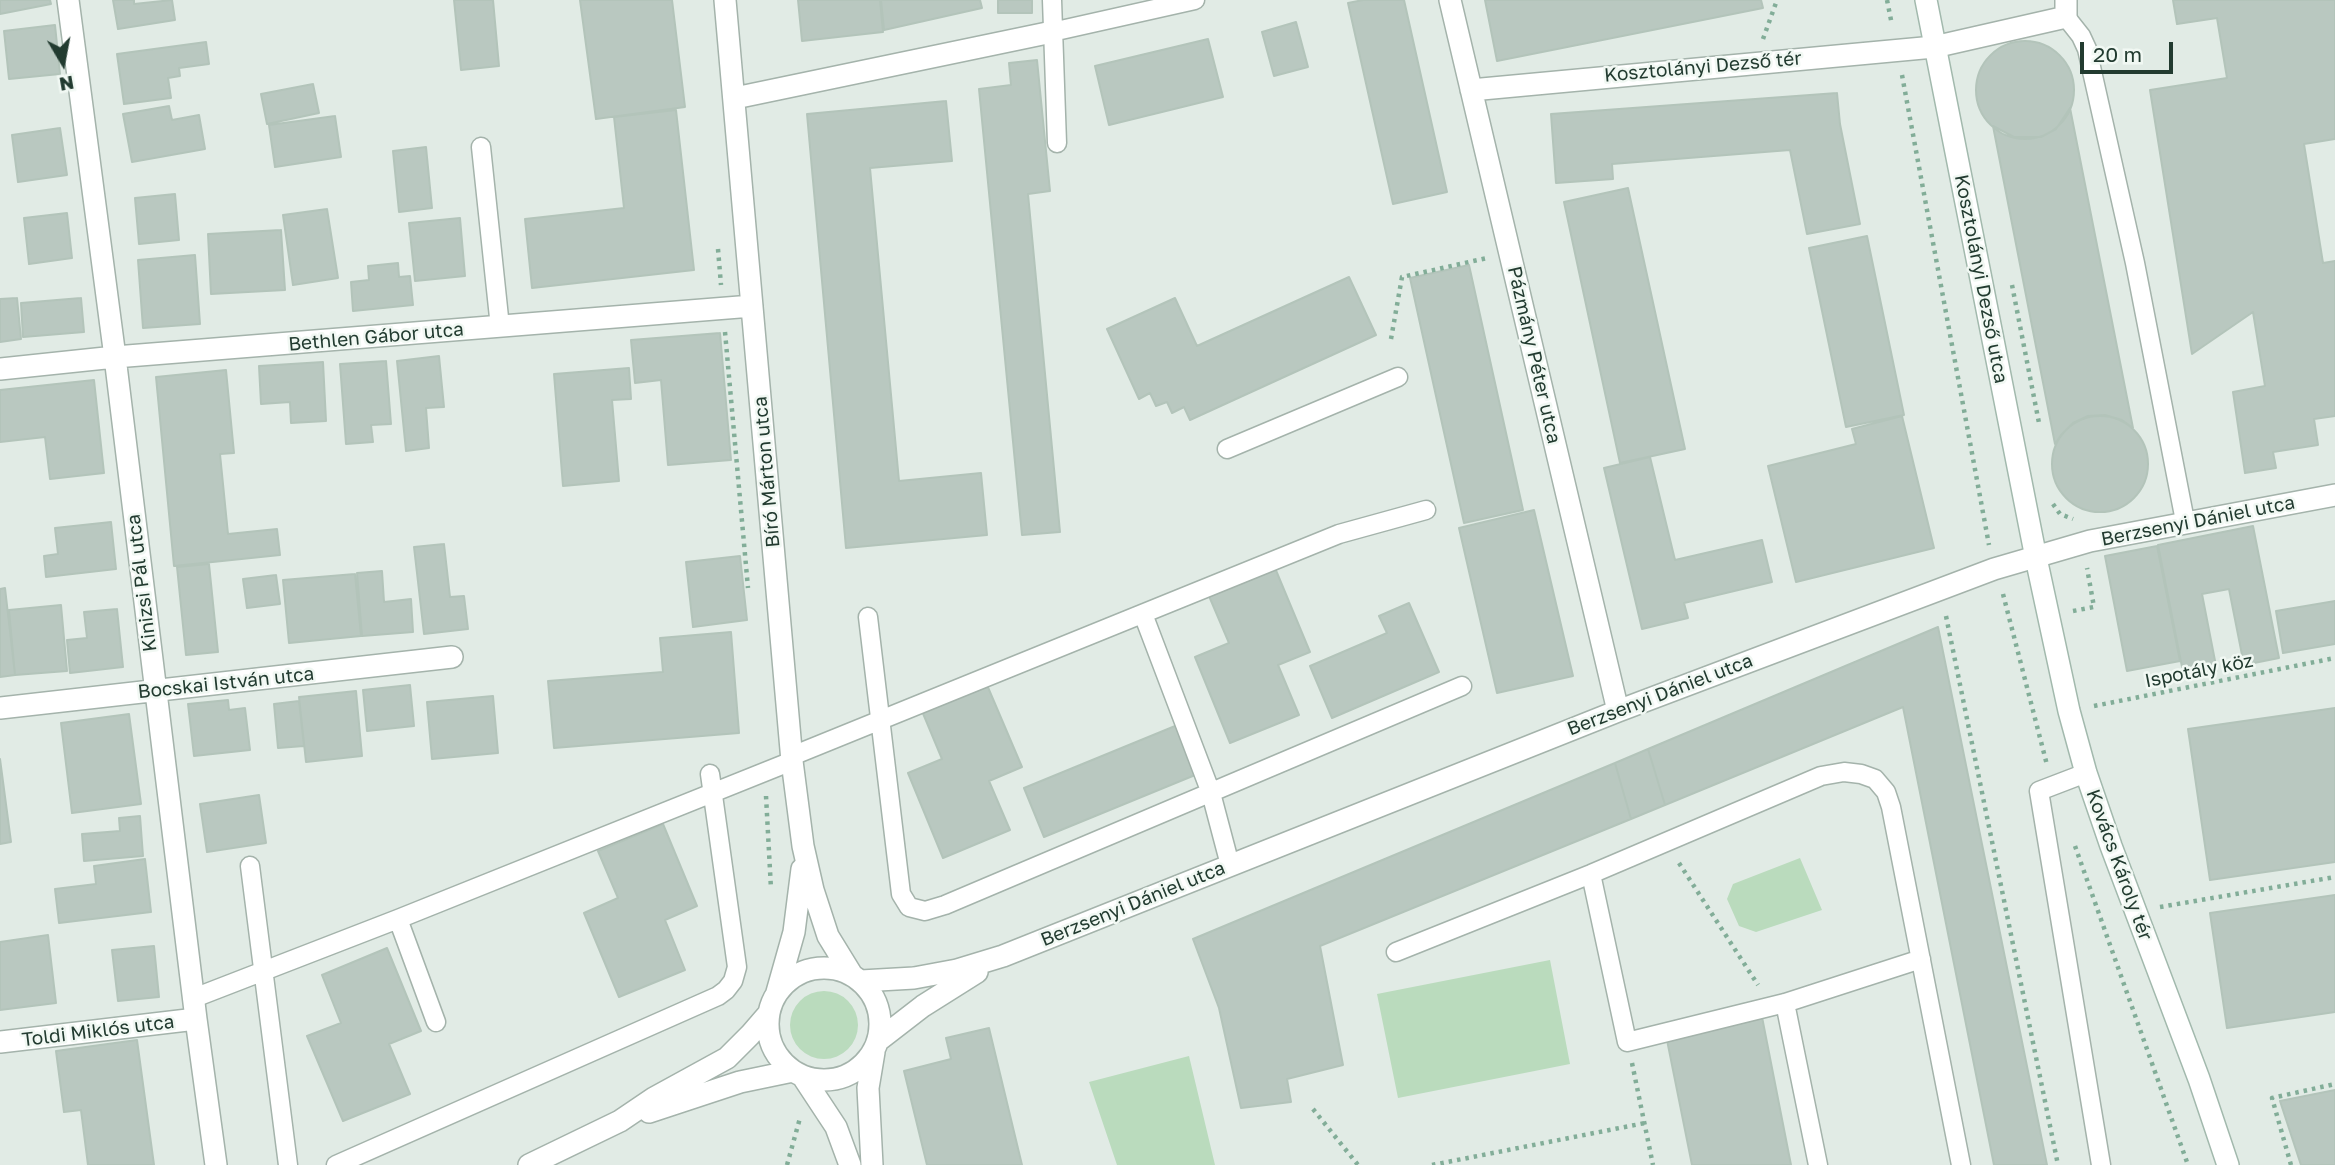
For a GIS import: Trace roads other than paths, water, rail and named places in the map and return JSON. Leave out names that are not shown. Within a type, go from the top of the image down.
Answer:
[{"type":"street","name":"Kinizsi Pál utca","points":[[68,0],[216,1165]]},
{"type":"street","name":"Bíró Márton utca","points":[[725,0],[792,759],[803,846],[822,922],[856,978]]},
{"type":"street","name":"Pázmány Péter utca","points":[[1450,0],[1618,710]]},
{"type":"street","name":"Kosztolányi Dezső utca","points":[[1926,0],[2036,558]]},
{"type":"street","name":"Kosztolányi Dezső tér","points":[[1471,90],[1934,47],[2066,9]]},
{"type":"street","points":[[735,98],[1052,32]]},
{"type":"street","name":"Bethlen Gábor utca","points":[[0,369],[115,357],[752,306]]},
{"type":"street","name":"Berzsenyi Dániel utca","points":[[856,978],[914,978],[957,970],[1003,956],[1618,710],[1994,569],[2090,541],[2335,495]]},
{"type":"street","name":"Kovács Károly tér","points":[[2036,558],[2069,710],[2086,773],[2228,1165]]},
{"type":"street","name":"Bocskai István utca","points":[[0,708],[452,657]]},
{"type":"street","name":"Bíró Márton utca","points":[[772,1004],[794,932],[803,846]]},
{"type":"street","name":"Berzsenyi Dániel utca","points":[[876,1046],[923,1006],[1003,956]]},
{"type":"street","points":[[539,1163],[620,1121],[654,1098],[727,1058],[750,1035],[790,979],[810,970],[831,968],[856,978],[870,990],[880,1014],[869,1088],[872,1165]]},
{"type":"street","points":[[772,1004],[770,1041],[779,1058],[798,1074],[836,1127],[850,1165]]},
{"type":"street","name":"Toldi Miklós utca","points":[[0,1042],[195,1009]]},
{"type":"street","points":[[620,1121],[740,1082],[798,1074],[826,1080],[848,1075],[858,1069],[876,1046]]},
{"type":"lane","points":[[1052,0],[1057,143]]},
{"type":"lane","points":[[1052,32],[1195,0]]},
{"type":"lane","points":[[2066,9],[2087,49],[2135,263],[2185,522]]},
{"type":"lane","points":[[481,146],[500,327]]},
{"type":"lane","points":[[1227,449],[1398,377]]},
{"type":"lane","points":[[195,1009],[264,972],[764,772],[1339,534],[1426,510]]},
{"type":"lane","points":[[1143,614],[1210,793],[1230,865]]},
{"type":"lane","points":[[868,617],[901,894],[909,907],[925,911],[945,905],[1462,686]]},
{"type":"lane","points":[[1396,952],[1591,874],[1821,776],[1844,772],[1875,779],[1886,792],[1891,807],[1961,1165]]},
{"type":"lane","points":[[2086,773],[2039,791],[2101,1165]]},
{"type":"lane","points":[[336,1165],[726,990],[733,981],[737,967],[710,774]]},
{"type":"lane","points":[[250,866],[288,1165]]},
{"type":"lane","points":[[1591,874],[1627,1042],[1778,1005],[1921,958]]},
{"type":"lane","points":[[398,919],[436,1022]]},
{"type":"lane","points":[[1778,1005],[1818,1165]]}]
